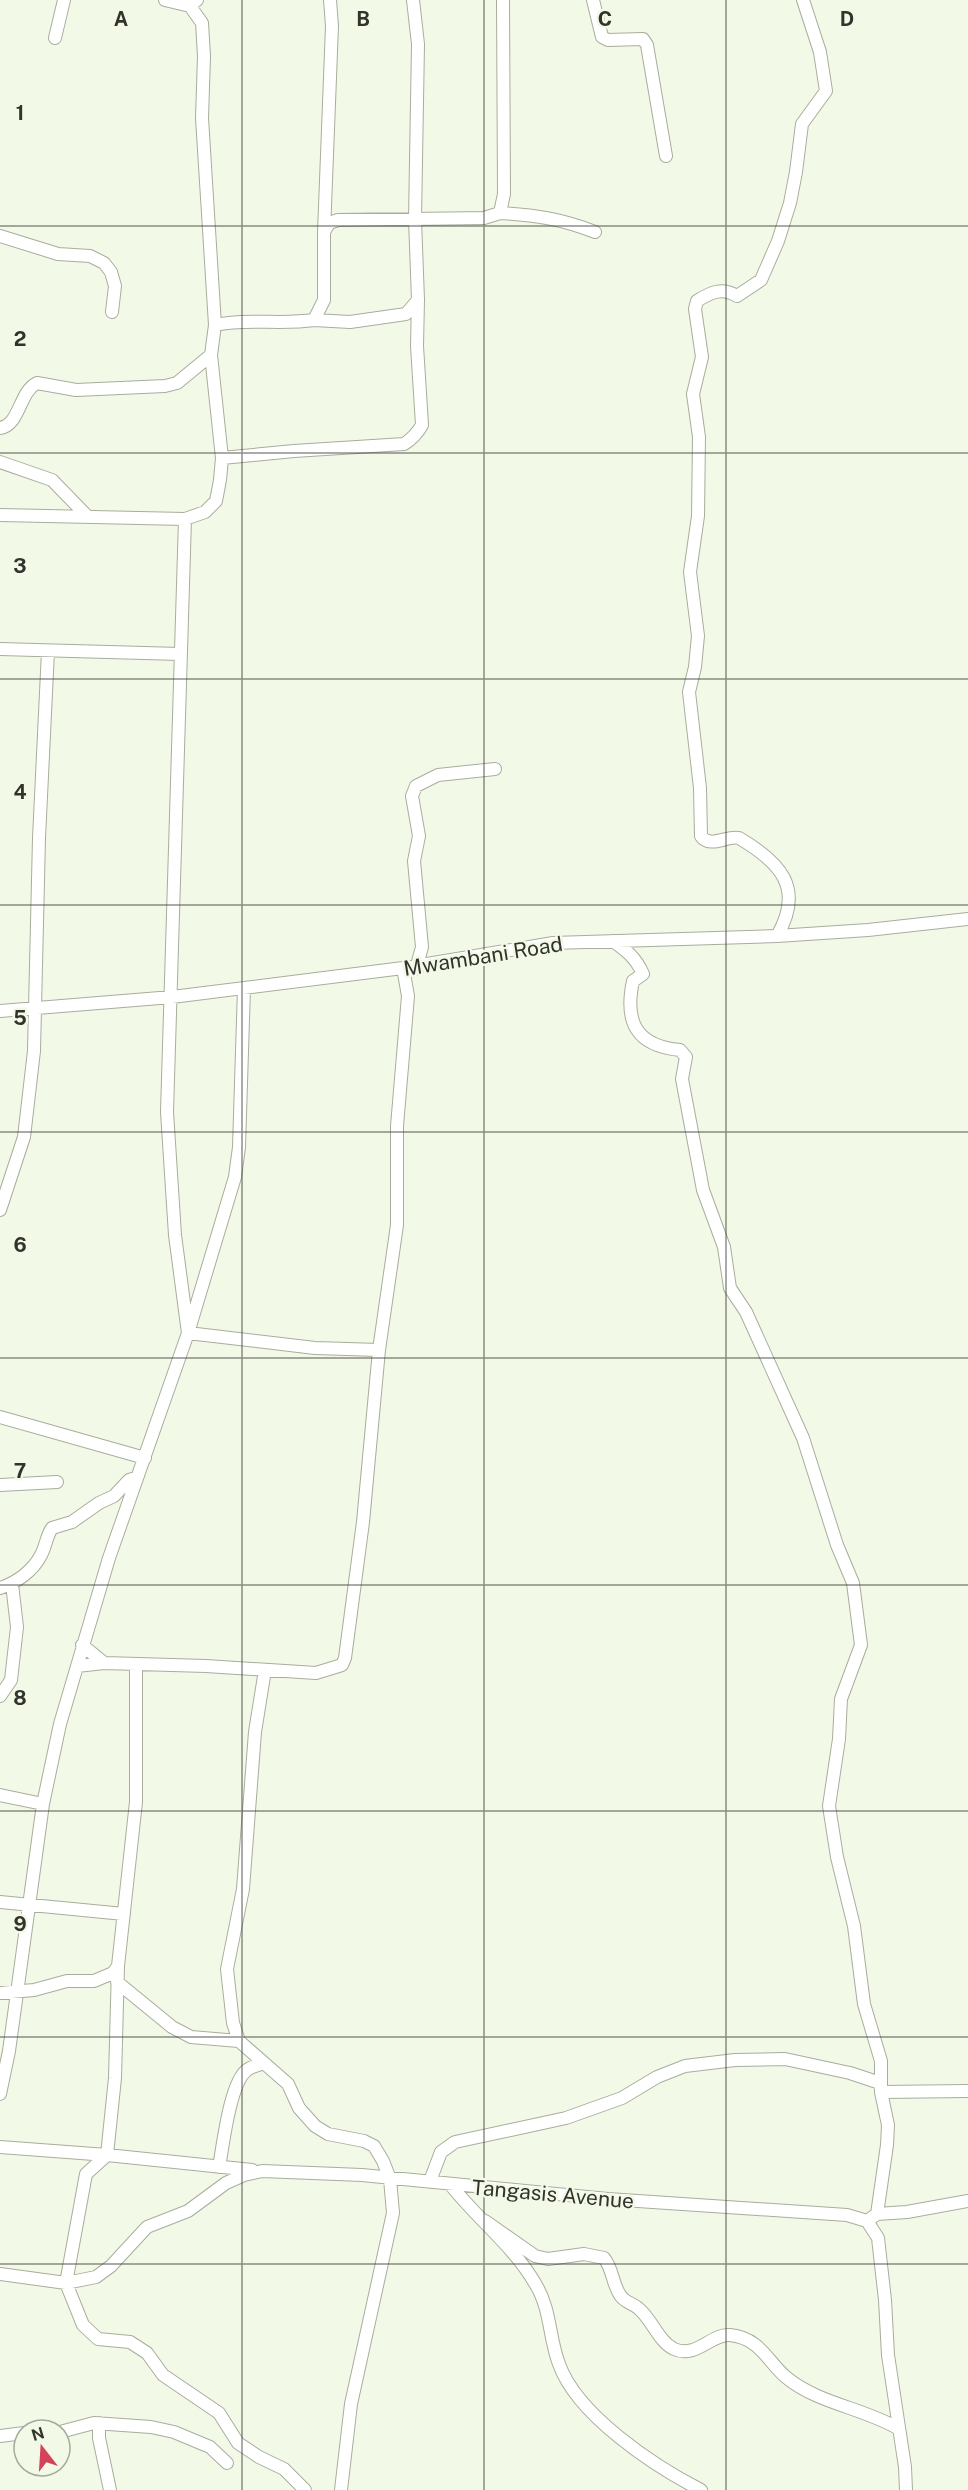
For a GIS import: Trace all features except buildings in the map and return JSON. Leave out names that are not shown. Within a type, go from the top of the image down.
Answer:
[{"type":"street","points":[[55,38],[64,0]]},
{"type":"street","points":[[0,515],[185,519],[205,512],[216,501],[222,458],[211,355],[215,325],[202,118],[204,56],[202,22],[194,3],[165,0]]},
{"type":"street","points":[[314,320],[324,300],[324,232],[332,26],[330,0]]},
{"type":"street","points":[[222,458],[294,450],[404,444],[417,434],[422,425],[417,346],[415,219],[418,44],[413,0]]},
{"type":"street","points":[[500,213],[504,194],[503,0]]},
{"type":"street","points":[[593,0],[602,37],[608,40],[643,39],[648,45],[666,156]]},
{"type":"street","points":[[777,936],[782,927],[790,896],[775,863],[739,838],[711,842],[704,841],[701,837],[700,788],[689,692],[695,667],[698,636],[690,572],[699,516],[699,437],[693,394],[702,357],[695,309],[697,301],[713,291],[729,291],[737,296],[760,280],[778,241],[790,203],[802,124],[826,91],[820,52],[803,0]]},
{"type":"street","points":[[324,232],[329,224],[338,220],[484,218],[500,213],[537,215],[571,223],[595,232]]},
{"type":"street","points":[[0,236],[58,254],[90,256],[104,263],[111,272],[115,286],[112,312]]},
{"type":"street","points":[[215,325],[230,322],[350,321],[406,314],[418,300]]},
{"type":"street","points":[[0,428],[6,427],[11,422],[27,392],[37,383],[76,390],[165,386],[177,383],[211,355]]},
{"type":"street","points":[[0,462],[52,480],[88,517]]},
{"type":"street","points":[[185,519],[167,1113],[175,1235],[188,1333]]},
{"type":"street","points":[[0,649],[180,654]]},
{"type":"street","points":[[0,1210],[24,1137],[36,1009],[39,838],[48,651]]},
{"type":"street","points":[[407,987],[418,964],[422,947],[414,861],[419,836],[412,796],[416,786],[438,775],[495,769]]},
{"type":"street","name":"Mwambani Road","points":[[0,1011],[172,997],[403,968],[553,943],[777,936],[868,930],[968,919]]},
{"type":"street","points":[[613,941],[629,952],[643,974],[633,981],[630,996],[639,1035],[668,1050],[680,1050],[686,1057],[682,1079],[702,1190],[724,1247],[730,1288],[746,1312],[803,1438],[837,1545],[853,1583],[861,1644],[841,1699],[839,1739],[829,1806],[837,1857],[854,1926],[864,2004],[881,2061],[881,2088],[888,2125],[887,2145],[872,2217],[881,2256],[888,2355],[906,2490]]},
{"type":"street","points":[[77,1666],[104,1663],[316,1673],[342,1665],[345,1658],[363,1522],[378,1350],[397,1225],[397,1126],[407,987],[403,968]]},
{"type":"street","points":[[0,2094],[9,2051],[43,1804],[60,1724],[82,1645],[136,1478],[188,1333],[235,1177],[239,1147],[244,988]]},
{"type":"street","points":[[188,1333],[315,1348],[378,1350]]},
{"type":"street","points":[[0,1417],[145,1458]]},
{"type":"street","points":[[0,1696],[11,1680],[17,1627],[6,1586],[31,1569],[41,1556],[52,1528],[72,1522],[99,1503],[114,1496],[129,1480],[136,1478]]},
{"type":"street","points":[[0,1485],[57,1482]]},
{"type":"street","points":[[82,1645],[104,1663]]},
{"type":"street","points":[[136,1666],[136,1802],[118,1966],[115,2078],[107,2155],[86,2174],[66,2283],[82,2325],[90,2333],[109,2341],[130,2342],[147,2353],[163,2375],[219,2413],[238,2443],[259,2457],[284,2469],[305,2490]]},
{"type":"street","points":[[265,1670],[255,1732],[243,1889],[226,1969],[232,2023],[239,2041],[288,2084],[299,2108],[315,2126],[328,2134],[364,2141],[374,2146],[390,2179],[393,2213],[351,2404],[341,2490]]},
{"type":"street","points":[[0,1795],[43,1804]]},
{"type":"street","points":[[0,1902],[124,1914]]},
{"type":"street","points":[[0,1993],[34,1990],[67,1981],[94,1981],[113,1973],[118,1966]]},
{"type":"street","points":[[117,1983],[172,2027],[191,2037],[239,2041]]},
{"type":"street","points":[[430,2181],[441,2152],[455,2142],[566,2118],[622,2098],[657,2077],[685,2066],[735,2060],[785,2058],[840,2070],[881,2088],[968,2091]]},
{"type":"street","points":[[219,2168],[237,2083],[248,2069],[264,2063]]},
{"type":"street","points":[[0,2147],[262,2171]]},
{"type":"street","points":[[74,2153],[86,2174]]},
{"type":"street","name":"Tangasis Avenue","points":[[0,2274],[66,2283],[96,2277],[111,2266],[147,2228],[188,2211],[226,2182],[262,2171],[362,2175],[608,2199],[872,2217],[968,2201]]},
{"type":"street","points":[[450,2184],[465,2204],[535,2256],[548,2259],[584,2254],[604,2258],[611,2266],[620,2296],[638,2308],[668,2345],[676,2350],[697,2349],[729,2335],[740,2338],[767,2354],[786,2378],[804,2389],[853,2410],[873,2415],[899,2429]]},
{"type":"street","points":[[486,2221],[537,2285],[549,2315],[554,2348],[560,2367],[584,2405],[615,2434],[701,2490]]},
{"type":"street","points":[[72,2428],[99,2423],[130,2424],[174,2432],[210,2448],[227,2463]]},
{"type":"street","points":[[99,2423],[99,2438],[110,2490]]}]
